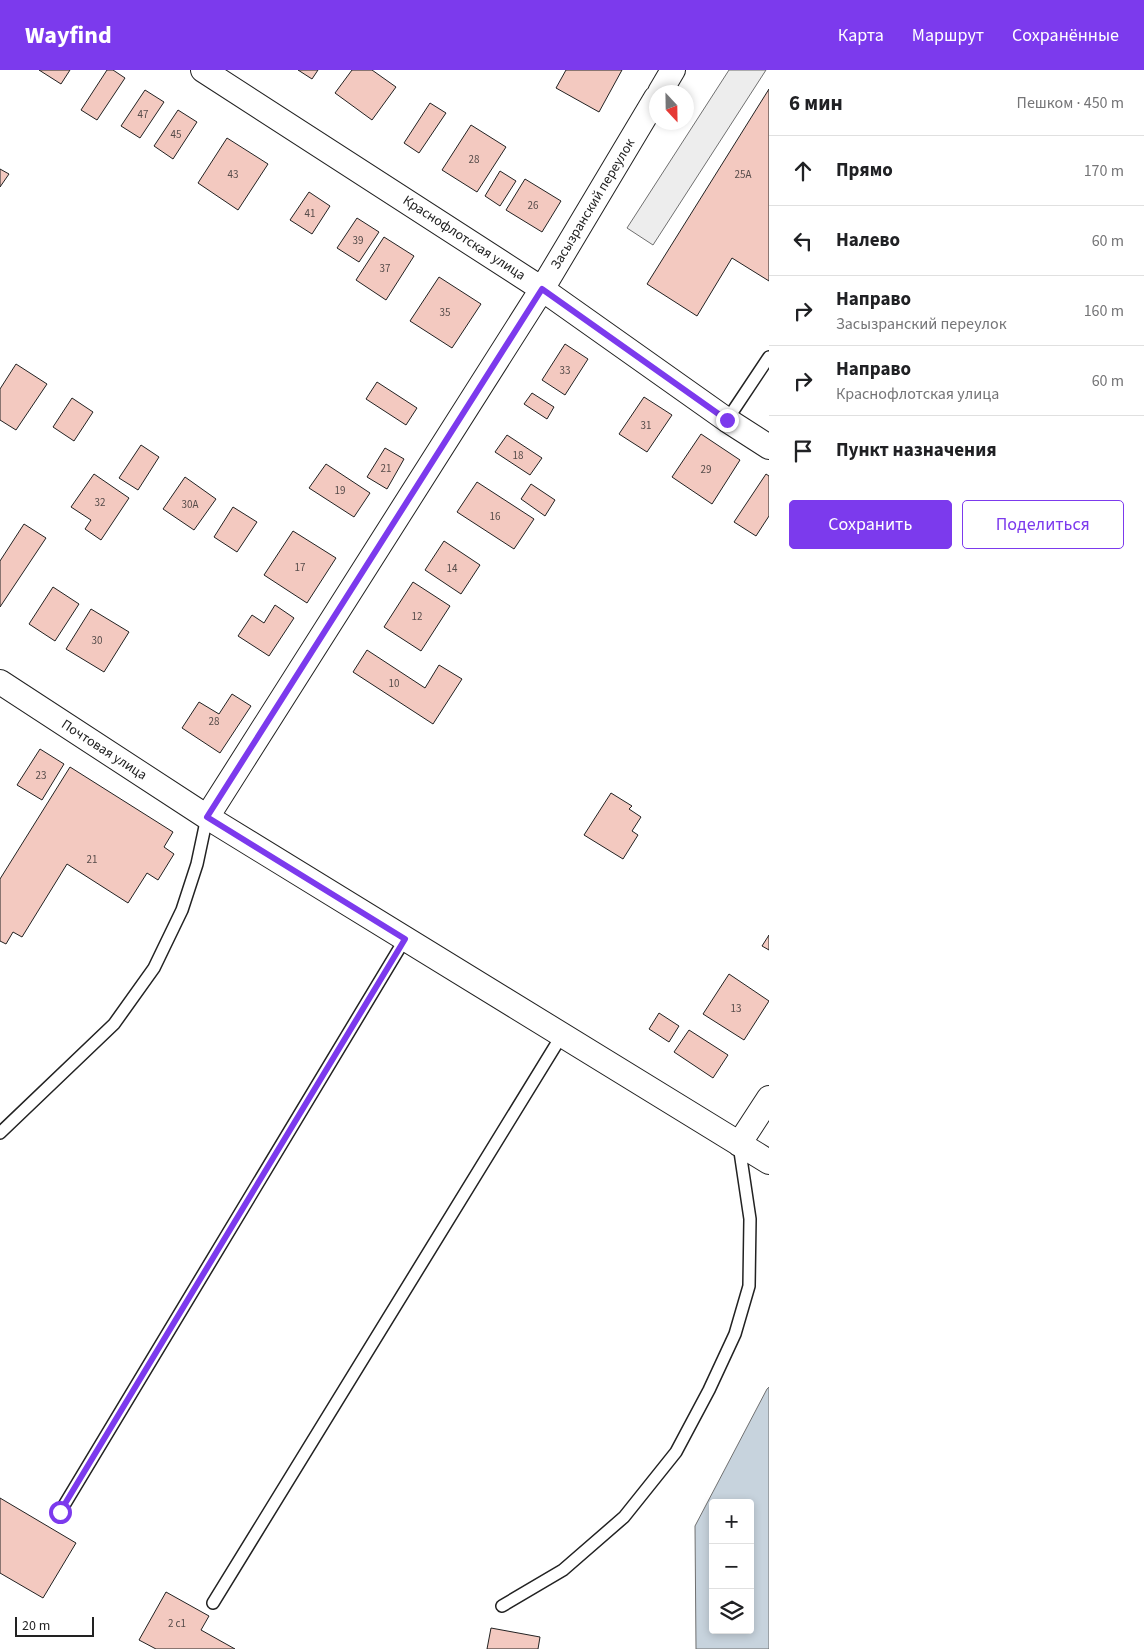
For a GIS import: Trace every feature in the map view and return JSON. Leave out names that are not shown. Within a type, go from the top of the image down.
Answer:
[{"type":"street","name":"Краснофлотская улица","points":[[203,70],[542,289],[727,420],[769,447]]},
{"type":"street","points":[[664,85],[673,70]]},
{"type":"street","name":"Засызранский переулок","points":[[207,817],[542,289],[649,110]]},
{"type":"street","name":"Почтовая улица","points":[[0,682],[207,817],[769,1162]]},
{"type":"street","points":[[738,1144],[769,1098]]},
{"type":"lane","points":[[727,420],[769,357]]},
{"type":"lane","points":[[0,1133],[114,1024],[154,968],[182,910],[196,864],[207,817]]},
{"type":"lane","points":[[60,1512],[405,939]]},
{"type":"lane","points":[[213,1602],[562,1035]]},
{"type":"lane","points":[[502,1606],[563,1570],[624,1517],[676,1452],[709,1390],[735,1334],[749,1286],[750,1219],[738,1144]]},
{"type":"shaded area","points":[[729,70],[766,70],[653,245],[627,228],[690,130],[694,130],[694,124]]},
{"type":"shaded area","points":[[769,1387],[769,1649],[696,1649],[695,1526],[709,1499],[709,1634],[754,1634],[754,1499],[709,1499]]},
{"type":"building","points":[[39,70],[70,70],[61,84]]},
{"type":"building","points":[[107,70],[113,70],[125,78],[97,120],[81,110]]},
{"type":"building","points":[[298,70],[318,70],[312,79]]},
{"type":"building","points":[[352,70],[372,70],[396,87],[372,120],[335,93]]},
{"type":"building","points":[[566,70],[622,70],[599,112],[556,88]]},
{"type":"building","points":[[769,89],[769,281],[732,258],[697,316],[647,284]]},
{"type":"building","points":[[145,90],[164,102],[140,138],[121,126]]},
{"type":"building","points":[[430,103],[446,113],[419,153],[404,143]]},
{"type":"building","points":[[178,110],[197,122],[173,159],[154,146]]},
{"type":"building","points":[[471,125],[506,147],[477,192],[442,170]]},
{"type":"building","points":[[227,138],[268,164],[238,210],[198,183]]},
{"type":"building","points":[[0,169],[9,174],[0,187]]},
{"type":"building","points":[[500,171],[516,181],[500,206],[485,196]]},
{"type":"building","points":[[525,179],[561,201],[542,232],[506,210]]},
{"type":"building","points":[[309,192],[330,206],[312,234],[290,220]]},
{"type":"building","points":[[357,218],[379,232],[359,262],[337,248]]},
{"type":"building","points":[[384,237],[414,256],[386,300],[356,280]]},
{"type":"building","points":[[439,277],[481,304],[452,348],[410,321]]},
{"type":"building","points":[[565,344],[588,359],[565,395],[542,380]]},
{"type":"building","points":[[16,364],[47,384],[16,430],[0,420],[0,389]]},
{"type":"building","points":[[377,382],[417,408],[406,425],[366,399]]},
{"type":"building","points":[[532,393],[554,407],[547,419],[524,404]]},
{"type":"building","points":[[644,397],[672,415],[647,452],[619,434]]},
{"type":"building","points":[[72,398],[93,412],[74,441],[53,427]]},
{"type":"building","points":[[701,434],[740,460],[712,504],[672,477]]},
{"type":"building","points":[[507,435],[542,458],[530,475],[495,452]]},
{"type":"building","points":[[141,445],[159,457],[138,490],[119,478]]},
{"type":"building","points":[[385,448],[404,459],[387,489],[367,477]]},
{"type":"building","points":[[326,464],[370,493],[354,517],[309,488]]},
{"type":"building","points":[[94,474],[129,498],[101,540],[85,529],[91,520],[71,507]]},
{"type":"building","points":[[766,474],[769,476],[769,516],[756,536],[734,522]]},
{"type":"building","points":[[185,477],[216,499],[194,530],[163,509]]},
{"type":"building","points":[[477,482],[534,519],[514,549],[457,512]]},
{"type":"building","points":[[531,484],[555,500],[545,516],[521,499]]},
{"type":"building","points":[[233,507],[257,522],[237,552],[214,537]]},
{"type":"building","points":[[24,524],[46,538],[0,607],[0,561]]},
{"type":"building","points":[[293,531],[336,558],[307,603],[264,575]]},
{"type":"building","points":[[444,541],[480,565],[461,594],[425,570]]},
{"type":"building","points":[[413,582],[450,606],[421,651],[384,627]]},
{"type":"building","points":[[53,587],[79,604],[55,641],[29,624]]},
{"type":"building","points":[[275,605],[294,618],[269,656],[238,636],[252,615],[264,623]]},
{"type":"building","points":[[91,609],[129,632],[104,672],[66,649]]},
{"type":"building","points":[[367,650],[425,688],[439,665],[462,679],[433,724],[353,672]]},
{"type":"building","points":[[232,694],[251,706],[220,753],[182,728],[199,702],[219,714]]},
{"type":"building","points":[[40,749],[64,764],[42,800],[17,785]]},
{"type":"building","points":[[70,767],[173,832],[164,847],[174,854],[158,880],[147,873],[128,903],[67,864],[22,937],[13,932],[6,944],[0,941],[0,879]]},
{"type":"building","points":[[611,793],[632,806],[629,809],[641,817],[632,831],[638,835],[623,859],[584,835]]},
{"type":"building","points":[[769,935],[769,950],[762,946]]},
{"type":"building","points":[[729,974],[769,1001],[744,1040],[703,1014]]},
{"type":"building","points":[[659,1013],[679,1026],[669,1042],[649,1029]]},
{"type":"building","points":[[689,1030],[728,1055],[713,1078],[674,1052]]},
{"type":"building","points":[[0,1498],[76,1543],[43,1598],[0,1573]]},
{"type":"building","points":[[166,1592],[209,1616],[201,1630],[235,1649],[156,1649],[139,1640]]},
{"type":"building","points":[[491,1628],[540,1637],[538,1649],[487,1649]]},
{"type":"route","points":[[60,1512],[405,939],[207,817],[542,289],[727,420]]}]
